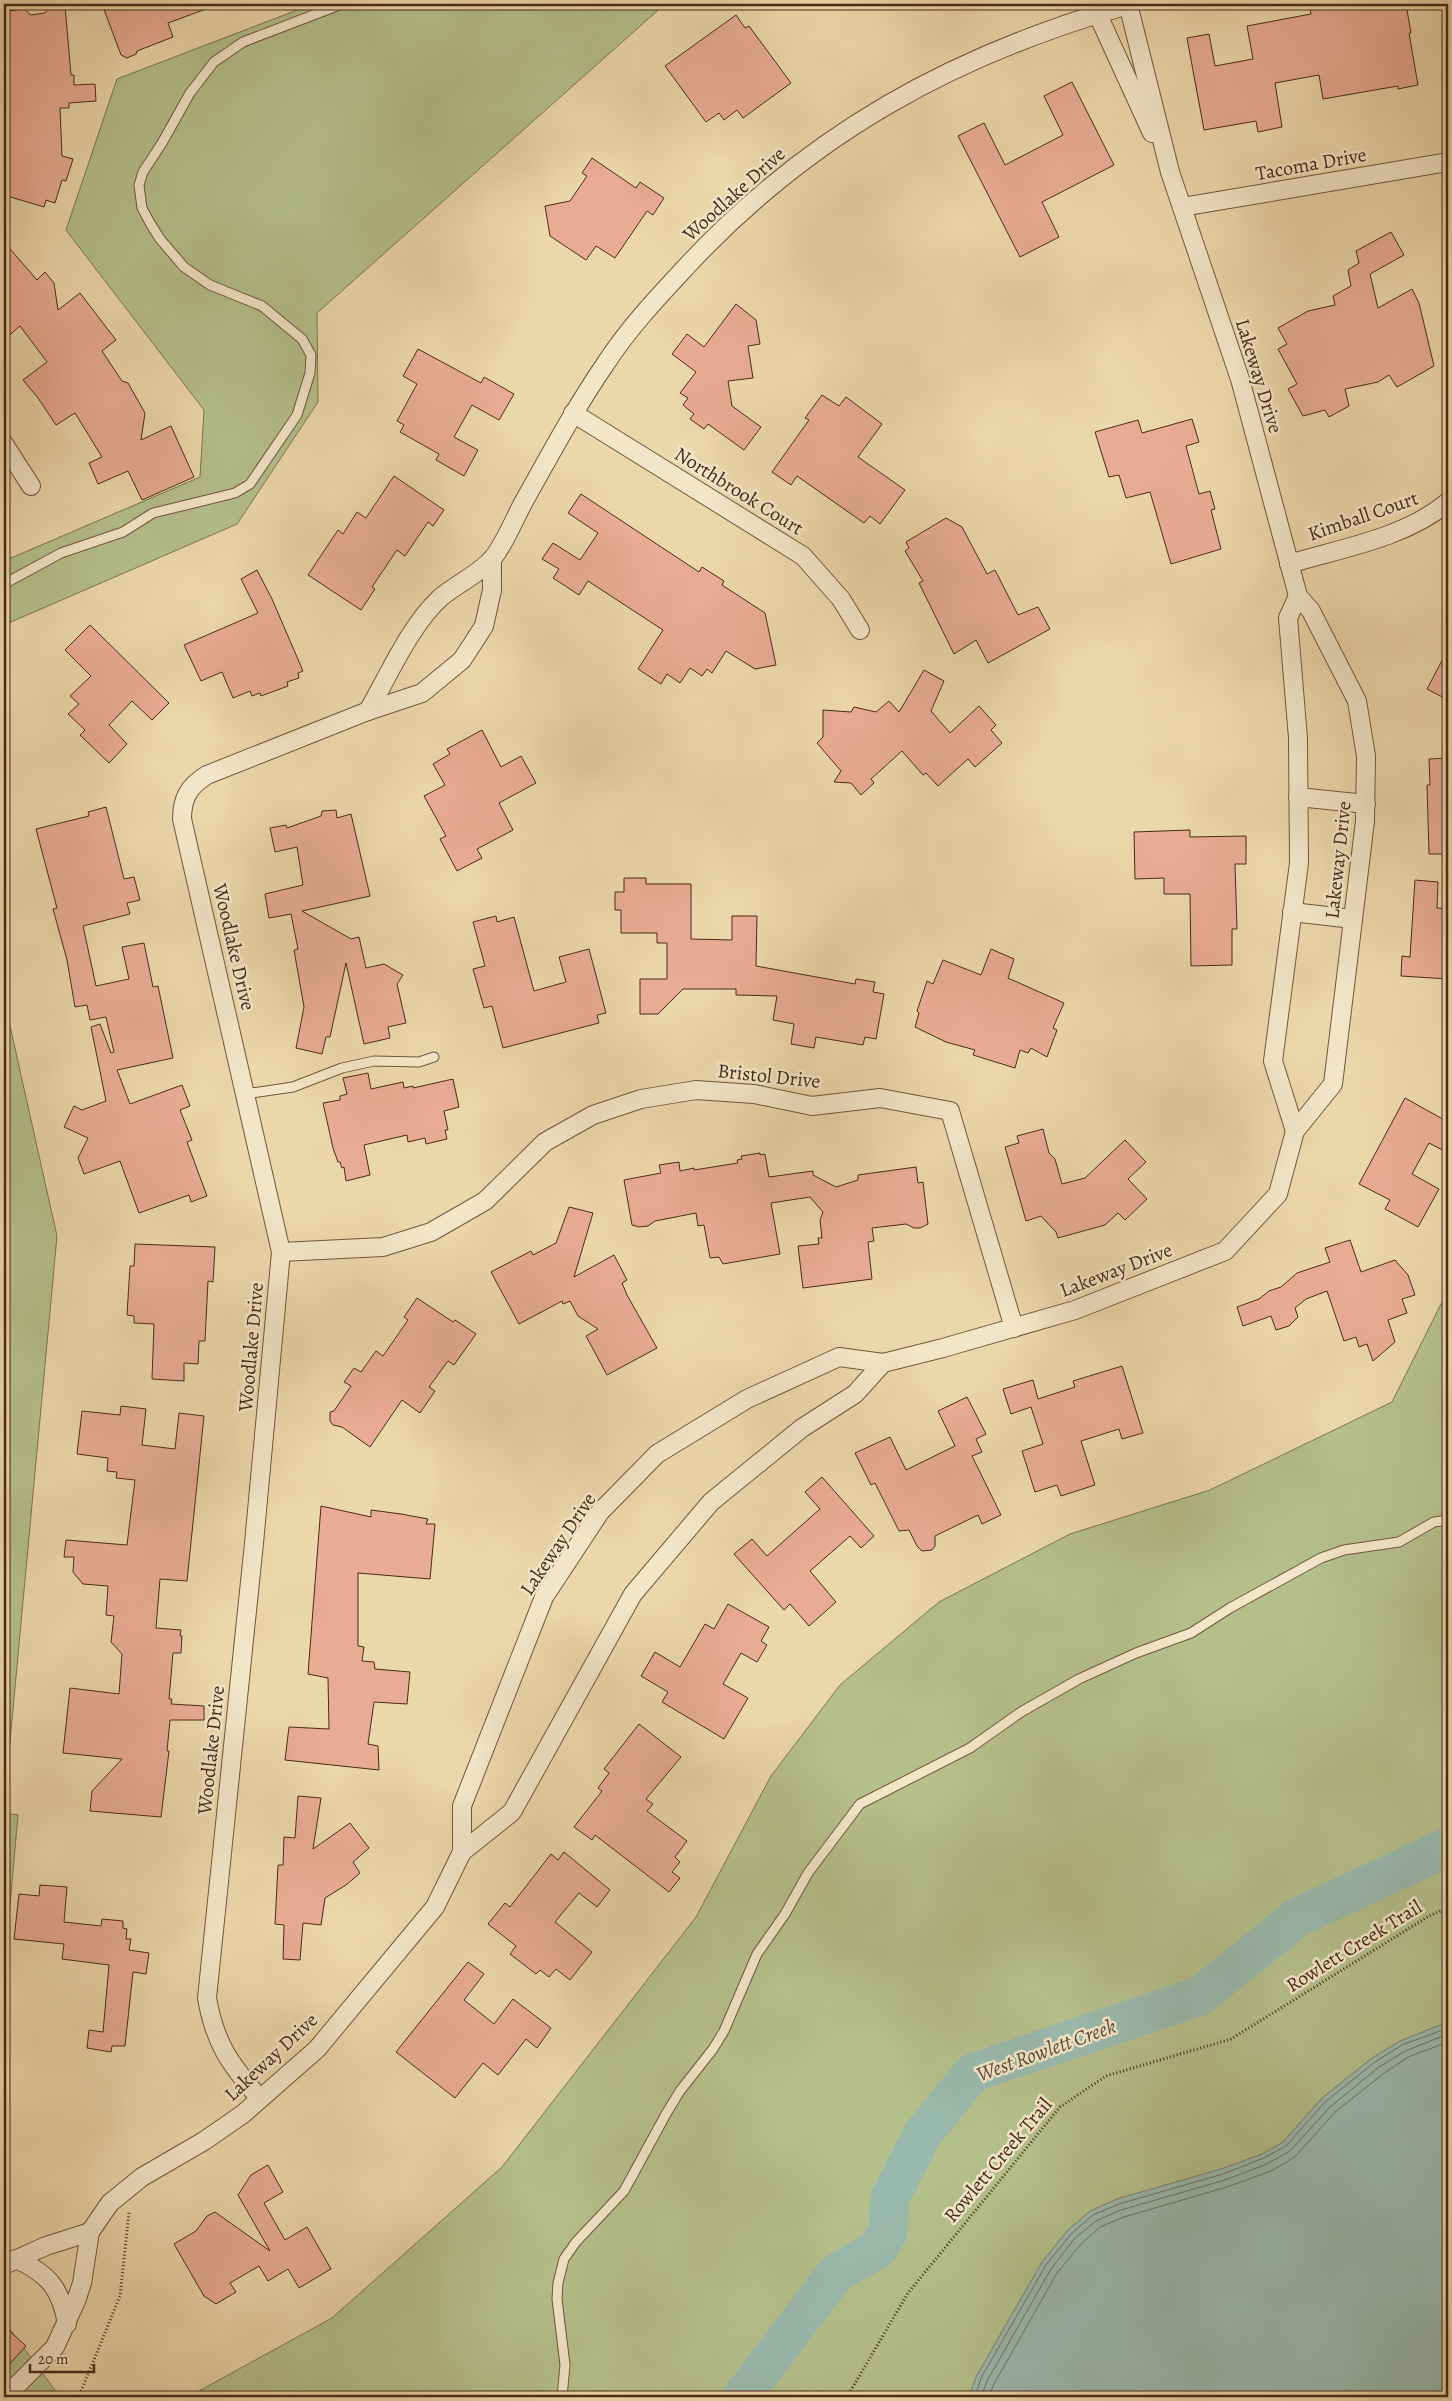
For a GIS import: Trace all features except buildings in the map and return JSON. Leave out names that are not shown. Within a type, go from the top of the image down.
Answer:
[{"type":"street","name":"Woodlake Drive","points":[[368,711],[409,637],[439,599],[492,559],[573,413],[608,360],[657,298],[705,246],[768,187],[826,142],[920,85],[974,59],[1056,27],[1094,9],[1128,4]]},
{"type":"street","name":"Lakeway Drive","points":[[462,1852],[462,1806],[544,1597],[600,1512],[657,1454],[746,1399],[840,1357],[883,1363],[1014,1328],[1076,1310],[1225,1251],[1278,1194],[1295,1131],[1333,1084],[1366,804],[1366,756],[1357,701],[1311,612],[1298,596],[1240,379],[1170,172],[1128,4]]},
{"type":"street","name":"Lakeway Drive","points":[[1094,9],[1170,172]]},
{"type":"street","name":"Tacoma Drive","points":[[1182,207],[1448,162]]},
{"type":"street","name":"Northbrook Court","points":[[573,413],[803,556],[841,599],[860,630]]},
{"type":"street","points":[[4,444],[31,486]]},
{"type":"street","name":"Kimball Court","points":[[1289,564],[1389,534],[1432,516],[1448,502]]},
{"type":"street","name":"Woodlake Drive","points":[[260,2099],[222,2049],[211,2024],[207,1998],[254,1543],[281,1252],[182,819],[182,805],[191,787],[207,775],[368,711],[422,693],[462,660],[484,626],[492,590],[492,559]]},
{"type":"street","name":"Lakeway Drive","points":[[1295,1131],[1273,1061],[1298,863],[1298,738],[1288,618],[1298,596]]},
{"type":"street","points":[[1298,797],[1366,804]]},
{"type":"street","points":[[1292,912],[1353,919]]},
{"type":"street","name":"Bristol Drive","points":[[281,1252],[383,1247],[431,1232],[484,1200],[545,1142],[593,1116],[641,1099],[696,1090],[754,1094],[812,1106],[880,1098],[950,1111],[1014,1328]]},
{"type":"street","name":"Lakeway Drive","points":[[4,2397],[24,2381],[55,2347],[67,2325],[82,2282],[90,2232],[100,2216],[124,2190],[204,2141],[260,2099],[317,2049],[435,1907],[462,1852],[512,1812],[633,1594],[711,1502],[802,1428],[855,1394],[883,1363]]},
{"type":"street","points":[[10,2262],[46,2246],[90,2232]]},
{"type":"street","points":[[10,2262],[36,2269],[52,2284],[63,2303],[67,2325]]},
{"type":"lane","points":[[4,584],[61,553],[123,532],[153,513],[234,493],[245,488],[297,415],[310,368],[311,355],[307,347],[288,327],[262,306],[210,286],[184,267],[168,249],[150,223],[142,208],[139,185],[143,172],[162,143],[190,93],[214,62],[243,42],[342,4]]},
{"type":"lane","points":[[246,1094],[293,1087],[342,1068],[374,1061],[419,1062],[434,1057]]},
{"type":"lane","points":[[562,2397],[565,2365],[557,2299],[558,2283],[564,2259],[576,2242],[624,2191],[680,2091],[713,2050],[724,2031],[757,1954],[785,1914],[808,1873],[860,1804],[963,1752],[1021,1712],[1079,1679],[1136,1653],[1191,1633],[1230,1608],[1321,1558],[1344,1550],[1399,1542],[1434,1522],[1448,1520]]},
{"type":"path","name":"Rowlett Creek Trail","points":[[847,2397],[908,2293],[1060,2107],[1106,2076],[1231,2039],[1429,1916],[1448,1908]]},
{"type":"path","points":[[77,2397],[120,2296],[129,2210]]},
{"type":"green space","points":[[313,4],[665,4],[317,313],[318,402],[237,524],[4,625],[4,561],[200,477],[204,410],[66,230],[117,79]]},
{"type":"green space","points":[[4,999],[57,1236],[4,1806]]},
{"type":"green space","points":[[1448,1290],[1448,2397],[188,2397],[332,2318],[502,2167],[696,1917],[771,1776],[840,1685],[939,1602],[1070,1534],[1210,1490],[1392,1402]]},
{"type":"green space","points":[[4,1813],[18,1815],[4,1973]]},
{"type":"green space","points":[[4,2321],[60,2397],[4,2397]]},
{"type":"water","points":[[1448,2022],[1448,2397],[969,2397],[976,2377],[1042,2262],[1067,2231],[1090,2211],[1117,2199],[1221,2169],[1262,2154],[1283,2142],[1322,2098],[1372,2058],[1400,2041]]},
{"type":"waterway","name":"West Rowlett Creek","points":[[742,2397],[836,2273],[877,2250],[888,2232],[890,2198],[922,2135],[972,2073],[1200,1996],[1298,1917],[1448,1847]]}]
